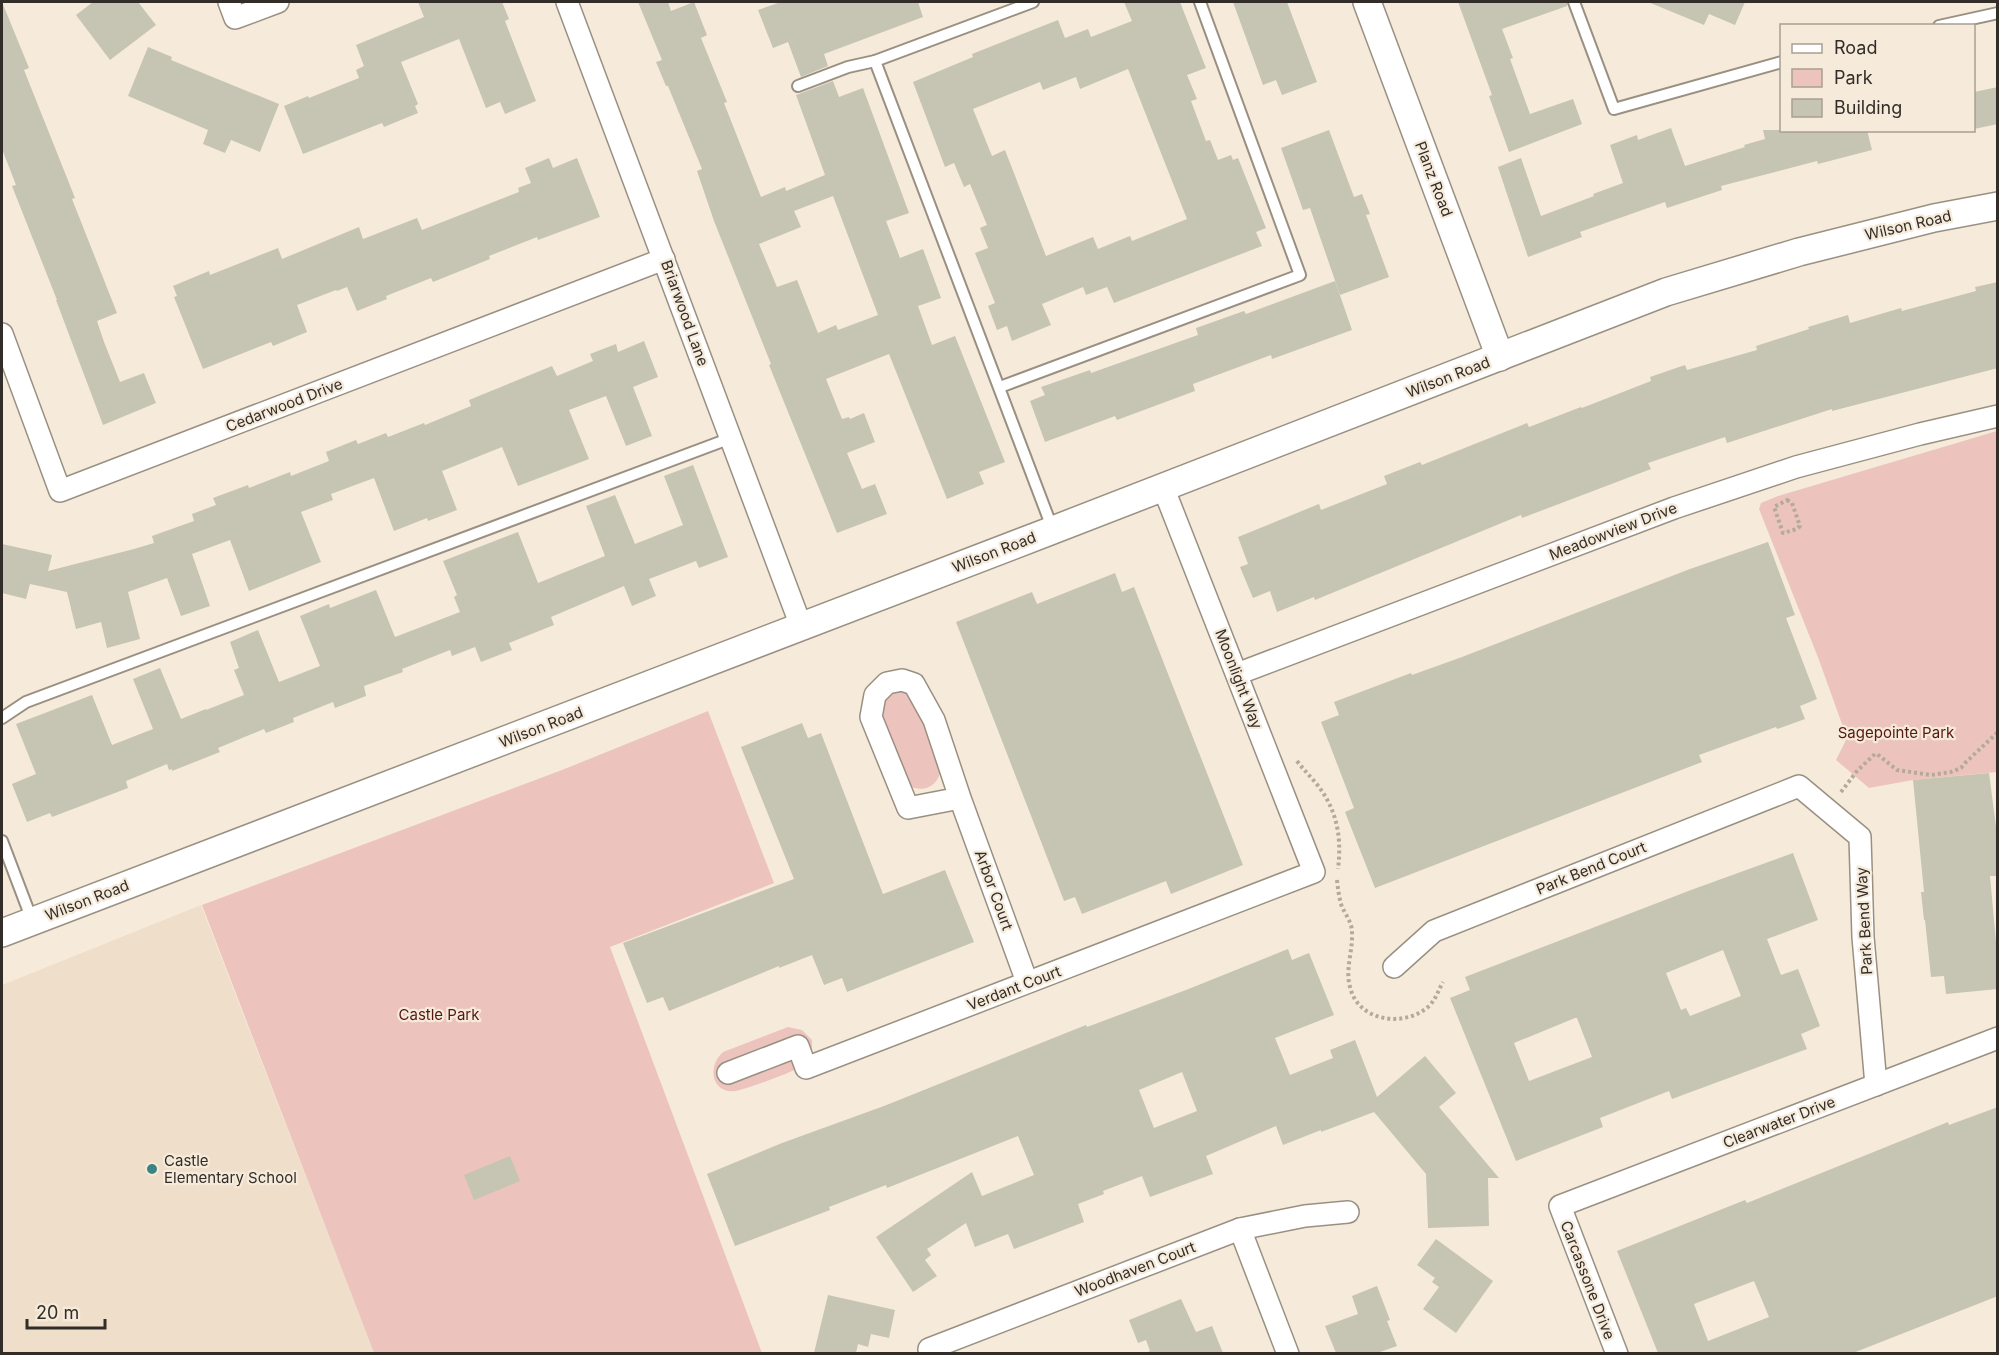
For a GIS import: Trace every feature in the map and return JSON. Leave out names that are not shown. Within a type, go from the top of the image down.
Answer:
[{"type":"street","points":[[229,2],[235,18],[278,2]]},
{"type":"street","name":"Briarwood Lane","points":[[567,2],[801,626]]},
{"type":"street","name":"Planz Road","points":[[1367,2],[1500,357]]},
{"type":"street","name":"Wilson Road","points":[[2,933],[1666,292],[1811,249],[1934,218],[1998,206]]},
{"type":"street","name":"Cedarwood Drive","points":[[2,334],[60,491],[664,258]]},
{"type":"street","name":"Meadowview Drive","points":[[1237,674],[1674,508],[1796,467],[1998,416]]},
{"type":"street","name":"Moonlight Way","points":[[1163,487],[1314,873]]},
{"type":"street","name":"Arbor Court","points":[[960,798],[908,808],[871,717],[875,695],[887,683],[902,680],[914,684],[934,720],[1027,982]]},
{"type":"street","name":"Park Bend Way","points":[[1799,786],[1860,837],[1863,936],[1876,1084]]},
{"type":"street","name":"Park Bend Court","points":[[1394,967],[1434,930],[1799,786]]},
{"type":"street","name":"Verdant Court","points":[[728,1073],[798,1046],[806,1068],[1314,873]]},
{"type":"street","name":"Clearwater Drive","points":[[1560,1206],[1998,1038]]},
{"type":"street","name":"Carcassone Drive","points":[[1560,1206],[1617,1353]]},
{"type":"street","name":"Woodhaven Court","points":[[929,1351],[1240,1228],[1305,1216],[1348,1212]]},
{"type":"street","points":[[1240,1228],[1288,1353]]},
{"type":"lane","points":[[798,86],[848,67],[875,61],[1032,2]]},
{"type":"lane","points":[[1000,387],[1300,274],[1200,2]]},
{"type":"lane","points":[[1574,2],[1614,109],[1780,63]]},
{"type":"lane","points":[[1948,24],[1998,13]]},
{"type":"lane","points":[[875,61],[1053,530]]},
{"type":"lane","points":[[2,718],[26,702],[731,438]]},
{"type":"lane","points":[[2,841],[32,920]]},
{"type":"path","points":[[1787,500],[1790,501],[1800,526],[1783,533],[1774,507],[1787,500]]},
{"type":"path","points":[[1827,810],[1857,771],[1875,754],[1897,770],[1931,775],[1952,772],[1961,768],[1998,732]]},
{"type":"shaded area","name":"Castle Elementary School","points":[[201,905],[374,1353],[2,1353],[2,985]]},
{"type":"green space","name":"Sagepointe Park","points":[[1997,431],[1997,772],[1913,780],[1869,788],[1836,760],[1847,738],[1819,660],[1759,509],[1761,503]]},
{"type":"green space","points":[[893,684],[915,697],[941,770],[936,781],[928,788],[918,789],[906,784],[876,712]]},
{"type":"green space","name":"Castle Park","points":[[708,711],[774,883],[610,947],[762,1353],[374,1353],[202,905],[562,770]]},
{"type":"green space","points":[[788,1027],[802,1030],[812,1040],[812,1055],[802,1066],[736,1091],[728,1091],[717,1084],[713,1071],[723,1052]]},
{"type":"building","points":[[2,2],[29,68],[24,70],[75,198],[72,199],[117,313],[97,321],[104,342],[120,382],[144,373],[156,403],[103,425],[12,186],[16,185],[2,149]]},
{"type":"building","points":[[93,2],[138,2],[156,25],[110,60],[76,15]]},
{"type":"building","points":[[418,2],[502,2],[509,19],[505,21],[536,101],[505,114],[500,102],[486,108],[459,39],[401,62],[418,104],[415,106],[418,113],[384,127],[382,123],[303,154],[284,106],[359,78],[356,70],[364,66],[356,45],[424,17]]},
{"type":"building","points":[[638,2],[668,2],[671,11],[694,2],[707,35],[701,38],[761,197],[785,187],[786,191],[825,175],[796,95],[833,81],[839,97],[863,88],[909,213],[886,221],[900,258],[923,249],[941,298],[918,306],[932,345],[955,336],[1005,462],[979,472],[984,484],[947,499],[889,354],[826,379],[842,419],[849,417],[850,419],[864,413],[875,442],[847,453],[862,489],[875,484],[887,514],[837,533],[714,221],[697,171],[702,169],[656,62],[662,60]],"holes":[[[833,196],[878,315],[838,330],[836,325],[818,333],[797,280],[777,287],[759,244],[801,227],[794,211]]]},
{"type":"building","points":[[781,2],[918,2],[923,17],[824,54],[828,66],[801,77],[788,42],[773,48],[758,10]]},
{"type":"building","points":[[1124,2],[1180,2],[1206,68],[1187,75],[1197,99],[1191,101],[1206,141],[1210,140],[1218,160],[1231,155],[1233,160],[1238,158],[1266,228],[1256,232],[1262,246],[1114,303],[1107,287],[1086,295],[1083,287],[1042,304],[1051,325],[1012,341],[1007,326],[997,330],[988,306],[995,303],[975,253],[988,248],[980,228],[987,225],[970,184],[964,187],[954,163],[945,167],[913,82],[973,57],[972,54],[1058,20],[1065,38],[1088,29],[1091,37],[1132,21]],"holes":[[[1128,69],[1187,219],[1132,241],[1130,236],[1098,249],[1093,237],[1046,256],[1005,150],[992,156],[973,109],[1040,82],[1043,90],[1076,77],[1080,89]]]},
{"type":"building","points":[[1233,2],[1287,2],[1317,82],[1282,95],[1276,80],[1263,85]]},
{"type":"building","points":[[1458,2],[1567,2],[1567,6],[1502,29],[1530,114],[1573,99],[1582,124],[1509,152],[1489,96],[1492,95]]},
{"type":"building","points":[[1648,2],[1745,2],[1735,25],[1709,14],[1704,25]]},
{"type":"building","points":[[148,47],[172,57],[171,60],[279,104],[260,152],[231,140],[225,153],[203,144],[208,130],[128,96]]},
{"type":"building","points":[[1998,87],[1998,124],[1975,129],[1975,92]]},
{"type":"building","points":[[1671,128],[1685,166],[1765,139],[1763,130],[1868,132],[1872,150],[1818,164],[1817,161],[1721,186],[1722,190],[1667,208],[1665,202],[1580,232],[1582,237],[1528,257],[1498,167],[1521,158],[1541,216],[1623,183],[1610,145],[1637,135],[1638,140]]},
{"type":"building","points":[[1329,130],[1354,197],[1362,194],[1370,214],[1366,215],[1389,277],[1340,295],[1310,208],[1303,210],[1281,148]]},
{"type":"building","points":[[549,158],[553,168],[577,158],[600,217],[538,240],[537,237],[433,282],[431,278],[386,296],[387,299],[357,311],[347,287],[336,290],[297,305],[307,332],[273,346],[271,342],[203,369],[174,297],[177,296],[173,286],[209,271],[210,275],[278,248],[282,259],[359,227],[363,239],[417,218],[422,230],[519,192],[518,188],[531,183],[525,168]]},
{"type":"building","points":[[1335,281],[1352,330],[1272,359],[1271,355],[1193,384],[1195,391],[1117,420],[1115,416],[1045,442],[1030,401],[1045,395],[1041,387],[1090,370],[1091,373],[1198,335],[1196,328],[1244,311],[1246,314]]},
{"type":"building","points":[[1998,282],[1998,368],[1832,411],[1832,409],[1727,443],[1725,437],[1648,463],[1651,469],[1522,518],[1521,515],[1315,600],[1314,597],[1277,612],[1270,591],[1253,598],[1240,567],[1248,564],[1238,537],[1319,504],[1321,510],[1387,484],[1384,476],[1420,462],[1422,465],[1527,423],[1529,427],[1582,408],[1651,381],[1650,377],[1685,365],[1687,370],[1757,350],[1756,346],[1848,315],[1850,323],[1901,308],[1902,311],[1976,291],[1975,287]]},
{"type":"building","points":[[644,341],[658,377],[633,387],[652,436],[626,446],[606,396],[569,410],[589,459],[518,486],[502,447],[442,471],[457,510],[428,521],[427,518],[394,531],[374,478],[331,494],[333,500],[301,512],[321,562],[249,591],[230,540],[192,554],[210,606],[181,616],[167,578],[128,592],[140,639],[107,648],[101,622],[76,629],[67,592],[30,584],[26,599],[2,593],[2,544],[52,555],[48,571],[154,543],[152,536],[194,521],[192,514],[216,505],[213,498],[248,485],[249,488],[290,472],[291,476],[329,461],[326,452],[356,440],[358,444],[386,433],[388,437],[424,423],[425,425],[471,406],[469,400],[552,366],[557,376],[593,361],[590,354],[616,344],[618,352]]},
{"type":"building","points":[[693,465],[728,557],[699,568],[696,561],[649,579],[656,596],[632,606],[624,586],[551,617],[554,625],[509,643],[512,650],[481,662],[475,647],[452,656],[450,650],[402,669],[403,672],[364,686],[366,696],[335,708],[333,702],[293,718],[294,722],[266,733],[264,729],[218,748],[220,752],[172,771],[172,769],[169,770],[167,764],[126,781],[128,788],[52,817],[50,813],[27,822],[12,784],[36,774],[16,724],[92,695],[112,745],[153,729],[133,679],[160,668],[181,719],[206,710],[244,695],[234,670],[239,668],[230,642],[258,630],[279,682],[320,666],[300,616],[329,604],[330,608],[376,590],[395,637],[460,612],[454,597],[457,595],[443,561],[518,532],[538,583],[605,556],[586,506],[615,495],[635,544],[683,525],[664,476]]},
{"type":"building","points":[[1768,542],[1795,615],[1786,618],[1817,699],[1800,706],[1805,719],[1699,755],[1702,762],[1375,888],[1345,812],[1354,808],[1321,722],[1339,715],[1334,702],[1411,673],[1412,675],[1462,657],[1690,569]]},
{"type":"building","points":[[1115,573],[1122,592],[1134,587],[1243,865],[1171,894],[1166,881],[1082,914],[1075,897],[1064,901],[956,622],[1032,592],[1037,604]]},
{"type":"building","points":[[802,723],[808,738],[821,733],[883,894],[945,870],[974,942],[847,992],[842,978],[824,985],[812,955],[669,1011],[663,997],[647,1003],[623,943],[794,879],[741,747]]},
{"type":"building","points":[[1989,773],[1998,842],[1998,876],[1990,876],[1996,942],[1998,942],[1998,989],[1946,994],[1944,976],[1931,977],[1921,892],[1924,892],[1913,780]]},
{"type":"building","points":[[1793,853],[1818,920],[1767,939],[1781,975],[1798,969],[1820,1026],[1801,1034],[1807,1049],[1672,1099],[1669,1091],[1600,1118],[1603,1127],[1516,1161],[1450,998],[1470,990],[1465,977]],"holes":[[[1723,950],[1741,996],[1690,1016],[1686,1008],[1681,1010],[1666,973]],[[1577,1018],[1592,1057],[1529,1081],[1514,1043]]]},
{"type":"building","points":[[1288,949],[1292,960],[1309,953],[1334,1015],[1275,1038],[1290,1075],[1333,1058],[1330,1050],[1355,1040],[1377,1097],[1425,1056],[1456,1093],[1439,1107],[1499,1178],[1488,1178],[1489,1226],[1428,1228],[1426,1174],[1374,1112],[1283,1145],[1276,1126],[1206,1156],[1213,1174],[1150,1197],[1142,1176],[1103,1191],[1104,1194],[1078,1204],[1084,1222],[1014,1249],[1008,1234],[975,1247],[966,1223],[927,1249],[931,1255],[925,1260],[937,1276],[913,1292],[876,1237],[972,1172],[982,1196],[1034,1175],[1018,1136],[887,1188],[886,1185],[829,1207],[830,1210],[735,1246],[707,1174],[1086,1025],[1087,1027]],"holes":[[[1182,1072],[1197,1111],[1154,1128],[1139,1090]]]},
{"type":"building","points":[[1998,1107],[1998,1296],[1853,1353],[1658,1353],[1617,1251],[1745,1200],[1747,1203],[1948,1122],[1949,1125]],"holes":[[[1754,1281],[1769,1317],[1708,1341],[1694,1304]]]},
{"type":"building","points":[[510,1156],[520,1181],[474,1200],[464,1175]]},
{"type":"building","points":[[1436,1239],[1493,1281],[1456,1333],[1423,1309],[1439,1287],[1432,1282],[1435,1278],[1417,1265]]},
{"type":"building","points":[[1377,1286],[1397,1346],[1377,1353],[1336,1353],[1325,1326],[1358,1314],[1352,1296]]},
{"type":"building","points":[[828,1295],[895,1310],[889,1338],[871,1334],[868,1347],[858,1344],[856,1353],[814,1353]]},
{"type":"building","points":[[1181,1299],[1196,1332],[1212,1326],[1223,1353],[1146,1353],[1150,1351],[1146,1340],[1138,1343],[1129,1320]]},
{"type":"place","name":"Castle Elementary School","points":[[152,1169]]}]
